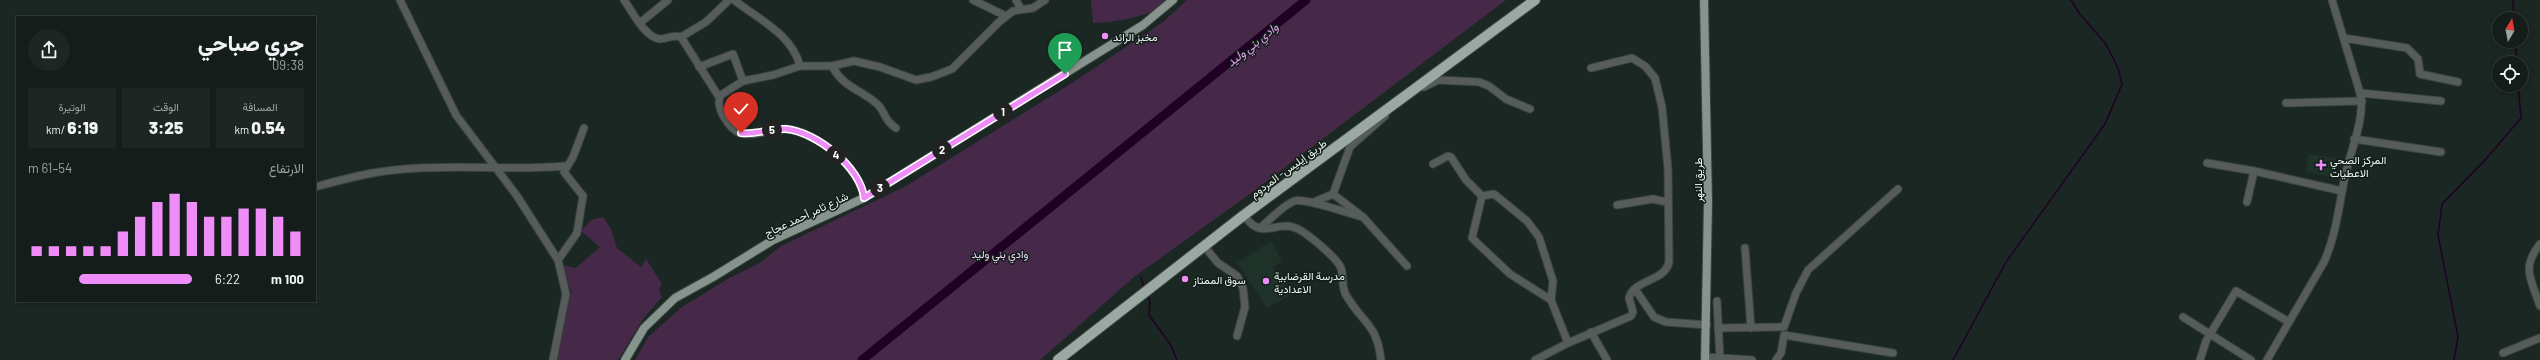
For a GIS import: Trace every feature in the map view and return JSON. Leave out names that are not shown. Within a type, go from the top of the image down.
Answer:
[{"type":"highway","name":"طريق إيليس- المردوم","points":[[1058,360],[1244,214],[1394,106],[1535,0]]},
{"type":"main road","name":"شارع ثامر أحمد عجاج","points":[[625,360],[644,328],[675,298],[713,278],[773,240],[864,198],[1144,25],[1173,0]]},
{"type":"main road","name":"طريق النهر","points":[[1704,0],[1708,93],[1706,359]]},
{"type":"street","points":[[400,0],[456,115],[494,169],[517,196],[558,260],[566,294],[554,360]]},
{"type":"street","points":[[624,0],[651,37],[663,39],[676,35],[681,37],[719,97],[730,125],[741,133],[796,131],[823,143],[832,149],[863,187],[864,198]]},
{"type":"street","points":[[640,22],[668,0]]},
{"type":"street","points":[[681,37],[706,22],[729,0]]},
{"type":"street","points":[[734,0],[776,30],[790,45],[800,66]]},
{"type":"street","points":[[973,0],[1006,16]]},
{"type":"street","points":[[1016,0],[1021,8]]},
{"type":"street","points":[[719,97],[724,91],[743,81],[772,75],[800,66],[832,66],[854,60],[880,67],[916,80],[931,77],[952,69],[1006,16],[1021,8],[1033,8],[1045,0]]},
{"type":"street","points":[[2267,360],[2332,246],[2342,191],[2354,139],[2361,97],[2332,0]]},
{"type":"street","points":[[2344,38],[2407,48],[2418,59],[2420,74],[2458,82]]},
{"type":"street","points":[[699,67],[733,54],[743,81]]},
{"type":"street","points":[[1535,360],[1591,332],[1631,316],[1633,312],[1629,298],[1635,289],[1662,274],[1668,266],[1668,169],[1662,107],[1655,78],[1645,66],[1632,58],[1591,68]]},
{"type":"street","points":[[832,66],[844,82],[878,105],[885,119],[896,128]]},
{"type":"street","points":[[1314,202],[1333,194],[1350,147],[1394,106],[1434,81],[1443,79],[1485,84],[1506,99],[1530,108]]},
{"type":"street","points":[[2286,103],[2361,97],[2441,100]]},
{"type":"street","points":[[558,260],[578,233],[584,200],[581,192],[565,175],[566,166],[573,157],[584,128]]},
{"type":"street","points":[[2354,139],[2442,152]]},
{"type":"street","points":[[1433,164],[1448,156],[1452,158],[1466,180],[1482,196]]},
{"type":"street","points":[[2207,163],[2254,170],[2342,191]]},
{"type":"street","points":[[316,187],[399,169],[466,166],[494,169],[566,166]]},
{"type":"street","points":[[2247,202],[2254,170]]},
{"type":"street","points":[[1776,360],[1781,354],[1784,331],[1796,293],[1808,270],[1898,189]]},
{"type":"street","points":[[1333,194],[1364,217],[1407,266]]},
{"type":"street","points":[[1482,196],[1494,194],[1534,228],[1539,237],[1553,281],[1551,300],[1568,343]]},
{"type":"street","points":[[1482,196],[1472,238],[1510,274],[1551,300]]},
{"type":"street","points":[[1617,205],[1653,199],[1667,202]]},
{"type":"street","points":[[1260,228],[1287,205],[1296,201],[1314,202],[1338,212],[1364,217]]},
{"type":"street","points":[[1244,214],[1251,225],[1260,228],[1287,226],[1299,229],[1336,259],[1340,266],[1345,294],[1373,329],[1378,340],[1381,360]]},
{"type":"street","points":[[2540,244],[2530,257],[2528,269],[2540,306]]},
{"type":"street","points":[[1204,246],[1218,263],[1237,276],[1243,288],[1246,307],[1237,336]]},
{"type":"street","points":[[1745,248],[1750,328]]},
{"type":"street","points":[[1635,289],[1654,317],[1666,322],[1707,325]]},
{"type":"street","points":[[2200,360],[2210,334],[2236,291],[2290,322]]},
{"type":"street","points":[[1716,301],[1720,359]]},
{"type":"street","points":[[2183,317],[2251,360]]},
{"type":"street","points":[[1718,328],[1750,328],[1784,331],[1893,353]]},
{"type":"street","points":[[1591,332],[1607,360]]},
{"type":"street","points":[[2503,353],[2540,338]]},
{"type":"street","points":[[1706,359],[1752,360]]},
{"type":"shaded area","name":"المركز الصحي الاعطيات","points":[[2308,154],[2336,158],[2333,178],[2306,172]]},
{"type":"shaded area","name":"مدرسة القرضابية الاعدادية","points":[[1271,241],[1282,261],[1273,267],[1291,295],[1267,308],[1237,263]]},
{"type":"green space","points":[[1091,0],[1164,0],[1158,10],[1150,13],[1118,21],[1093,23]]},
{"type":"green space","name":"وادي بني وليد","points":[[1187,0],[1506,0],[1254,191],[1134,277],[1040,360],[635,360],[648,337],[682,307],[726,280],[761,262],[781,246],[906,186],[1072,83],[1163,22]]},
{"type":"green space","points":[[603,217],[611,229],[617,248],[641,267],[646,259],[662,284],[659,290],[662,297],[643,319],[618,360],[557,360],[571,292],[563,265],[576,268],[600,247],[581,231],[591,220]]},
{"type":"waterway","name":"وادي بني وليد","points":[[862,360],[1306,0]]},
{"type":"waterway","points":[[1953,360],[2006,262],[2105,124],[2122,84],[2118,68],[2106,44],[2079,13],[2071,0]]},
{"type":"waterway","points":[[2513,0],[2514,12]]},
{"type":"waterway","points":[[2516,48],[2516,56]]},
{"type":"waterway","points":[[2454,360],[2458,337],[2438,235],[2442,204],[2486,159],[2521,118],[2519,92]]},
{"type":"waterway","points":[[1141,278],[1144,287]]},
{"type":"waterway","points":[[1148,295],[1150,301],[1149,315],[1170,344],[1177,360]]},
{"type":"place","name":"مخبز الرائد","points":[[1105,36]]},
{"type":"place","name":"المركز الصحي الاعطيات","points":[[2321,165]]},
{"type":"place","name":"سوق الممتاز","points":[[1185,279]]},
{"type":"place","name":"مدرسة القرضابية الاعدادية","points":[[1266,281]]},
{"type":"route","points":[[741,133],[748,134],[785,129],[802,132],[812,136],[832,149],[863,187],[864,198],[1065,74]]}]
